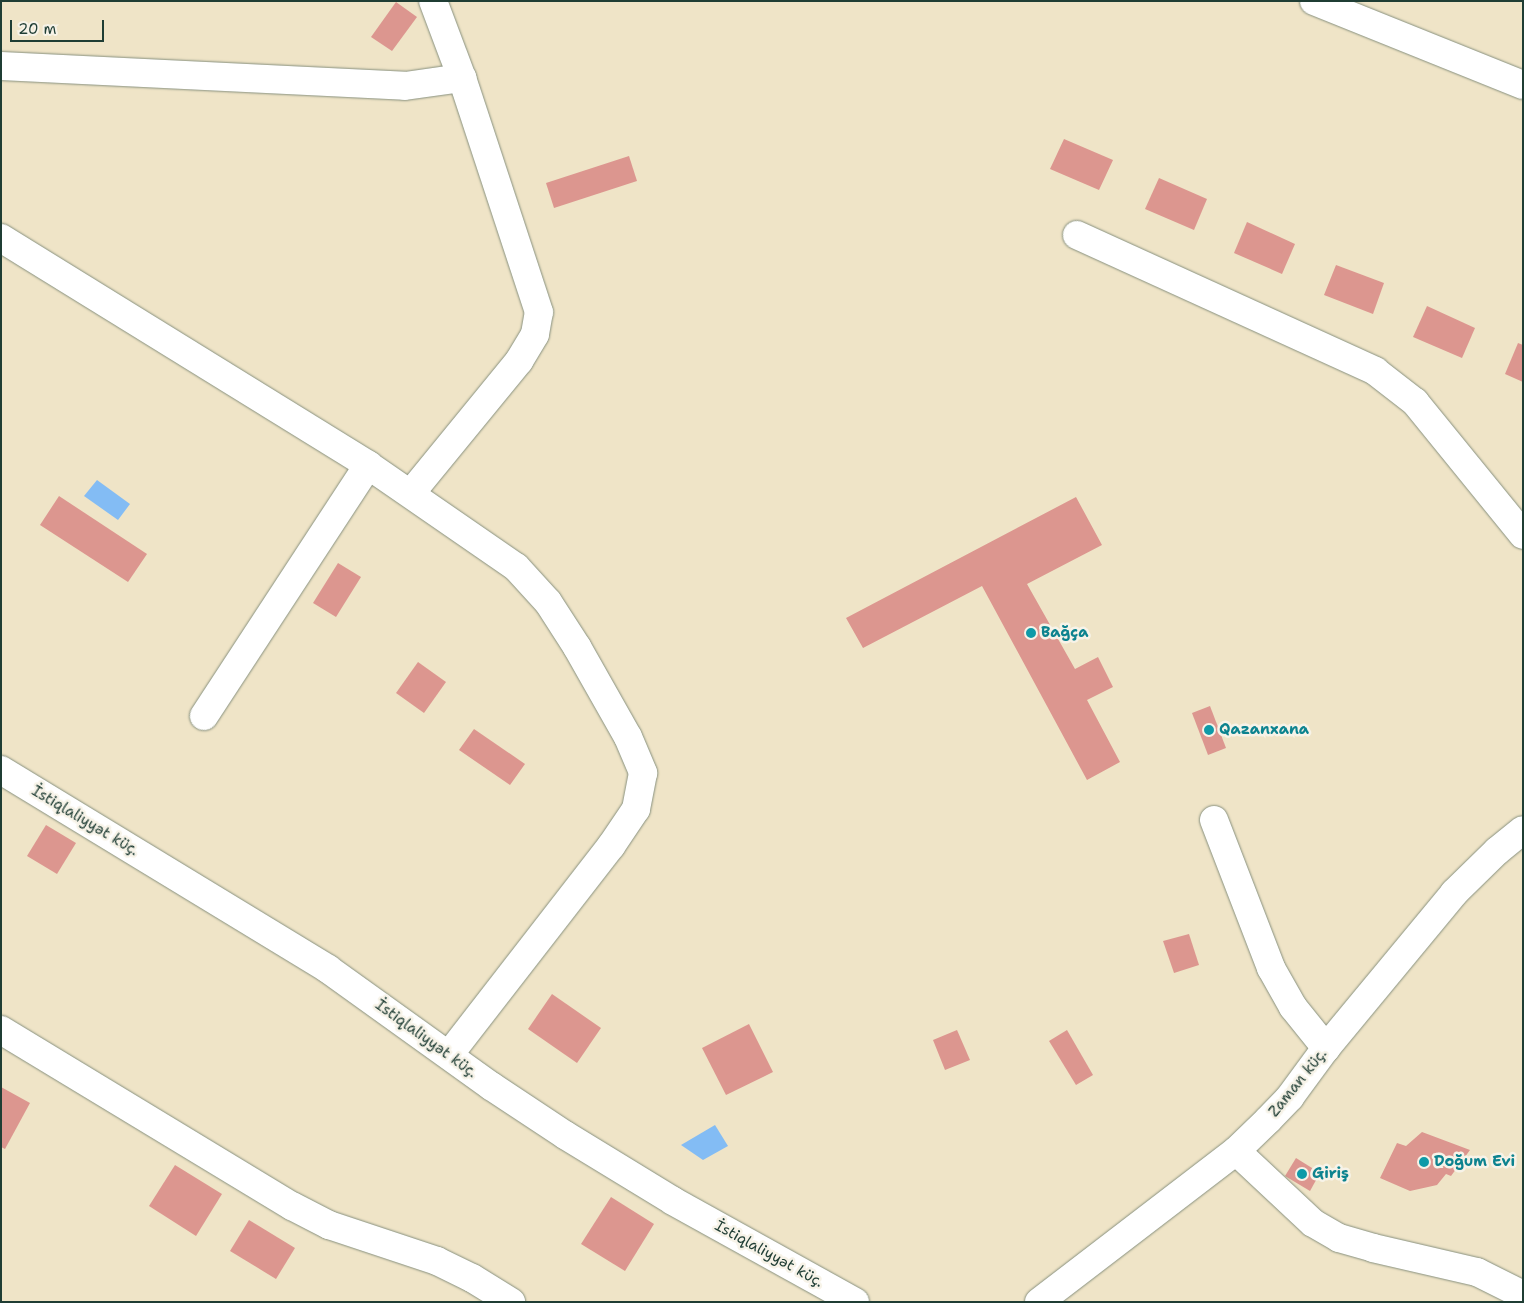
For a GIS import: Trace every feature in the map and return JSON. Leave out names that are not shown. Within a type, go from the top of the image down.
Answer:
[{"type":"street","points":[[411,493],[519,361],[535,334],[539,312],[462,78],[433,1]]},
{"type":"street","points":[[1314,1],[1523,85]]},
{"type":"street","points":[[1,66],[405,86],[462,78]]},
{"type":"street","points":[[1077,235],[1375,371],[1415,402],[1523,535]]},
{"type":"street","points":[[1,238],[368,465],[516,567],[548,602],[628,738],[643,773],[636,809],[612,846],[449,1055]]},
{"type":"street","points":[[204,716],[368,465]]},
{"type":"street","name":"İstiqlaliyyət küç.","points":[[1,770],[328,969],[565,1135],[673,1201],[854,1302]]},
{"type":"street","points":[[1214,820],[1271,968],[1293,1007],[1326,1048]]},
{"type":"street","name":"Zaman küç.","points":[[1039,1302],[1236,1151],[1290,1097],[1326,1048],[1454,892],[1497,851],[1523,830]]},
{"type":"street","points":[[1,1030],[292,1206],[329,1225],[437,1261],[472,1278],[511,1302]]},
{"type":"street","points":[[1236,1151],[1313,1223],[1339,1238],[1373,1248],[1477,1272],[1523,1295]]},
{"type":"water","points":[[97,480],[130,504],[118,520],[84,496]]},
{"type":"water","points":[[715,1125],[728,1146],[703,1160],[681,1145]]},
{"type":"building","points":[[396,2],[417,17],[392,51],[371,37]]},
{"type":"building","points":[[1064,139],[1113,160],[1099,190],[1050,169]]},
{"type":"building","points":[[629,156],[637,181],[554,208],[546,183]]},
{"type":"building","points":[[1159,178],[1207,199],[1194,230],[1145,209]]},
{"type":"building","points":[[1247,222],[1295,244],[1282,274],[1234,253]]},
{"type":"building","points":[[1336,265],[1384,283],[1373,314],[1324,295]]},
{"type":"building","points":[[1427,306],[1475,328],[1462,358],[1413,337]]},
{"type":"building","points":[[1518,343],[1523,345],[1523,382],[1505,374]]},
{"type":"building","points":[[59,496],[147,554],[128,582],[40,525]]},
{"type":"building","name":"Bağça","points":[[1076,497],[1102,545],[1027,584],[1075,669],[1098,657],[1113,687],[1087,700],[1120,762],[1087,780],[982,586],[863,648],[846,618]]},
{"type":"building","points":[[338,563],[361,577],[336,617],[313,603]]},
{"type":"building","points":[[418,662],[446,682],[424,713],[396,693]]},
{"type":"building","name":"Qazanxana","points":[[1210,706],[1226,748],[1208,755],[1192,713]]},
{"type":"building","points":[[474,729],[525,764],[510,785],[459,750]]},
{"type":"building","points":[[46,825],[76,843],[57,874],[27,856]]},
{"type":"building","points":[[1189,934],[1199,965],[1174,973],[1163,941]]},
{"type":"building","points":[[552,994],[601,1028],[577,1063],[528,1029]]},
{"type":"building","points":[[749,1024],[773,1072],[726,1095],[702,1048]]},
{"type":"building","points":[[957,1030],[970,1060],[945,1070],[933,1040]]},
{"type":"building","points":[[1067,1030],[1093,1075],[1076,1085],[1049,1041]]},
{"type":"building","points":[[1,1087],[30,1103],[5,1149],[1,1147]]},
{"type":"building","name":"Doğum Evi","points":[[1422,1132],[1470,1150],[1451,1176],[1446,1174],[1437,1185],[1410,1191],[1380,1178],[1397,1143],[1406,1146]]},
{"type":"building","name":"Giriş","points":[[1296,1158],[1320,1173],[1310,1191],[1285,1176]]},
{"type":"building","points":[[175,1165],[222,1194],[196,1236],[149,1206]]},
{"type":"building","points":[[611,1197],[654,1224],[625,1271],[581,1244]]},
{"type":"building","points":[[249,1220],[295,1248],[276,1279],[230,1251]]},
{"type":"place","name":"Bağça","points":[[1031,633]]},
{"type":"place","name":"Qazanxana","points":[[1209,730]]},
{"type":"place","name":"Doğum Evi","points":[[1424,1162]]},
{"type":"place","name":"Giriş","points":[[1302,1174]]}]
